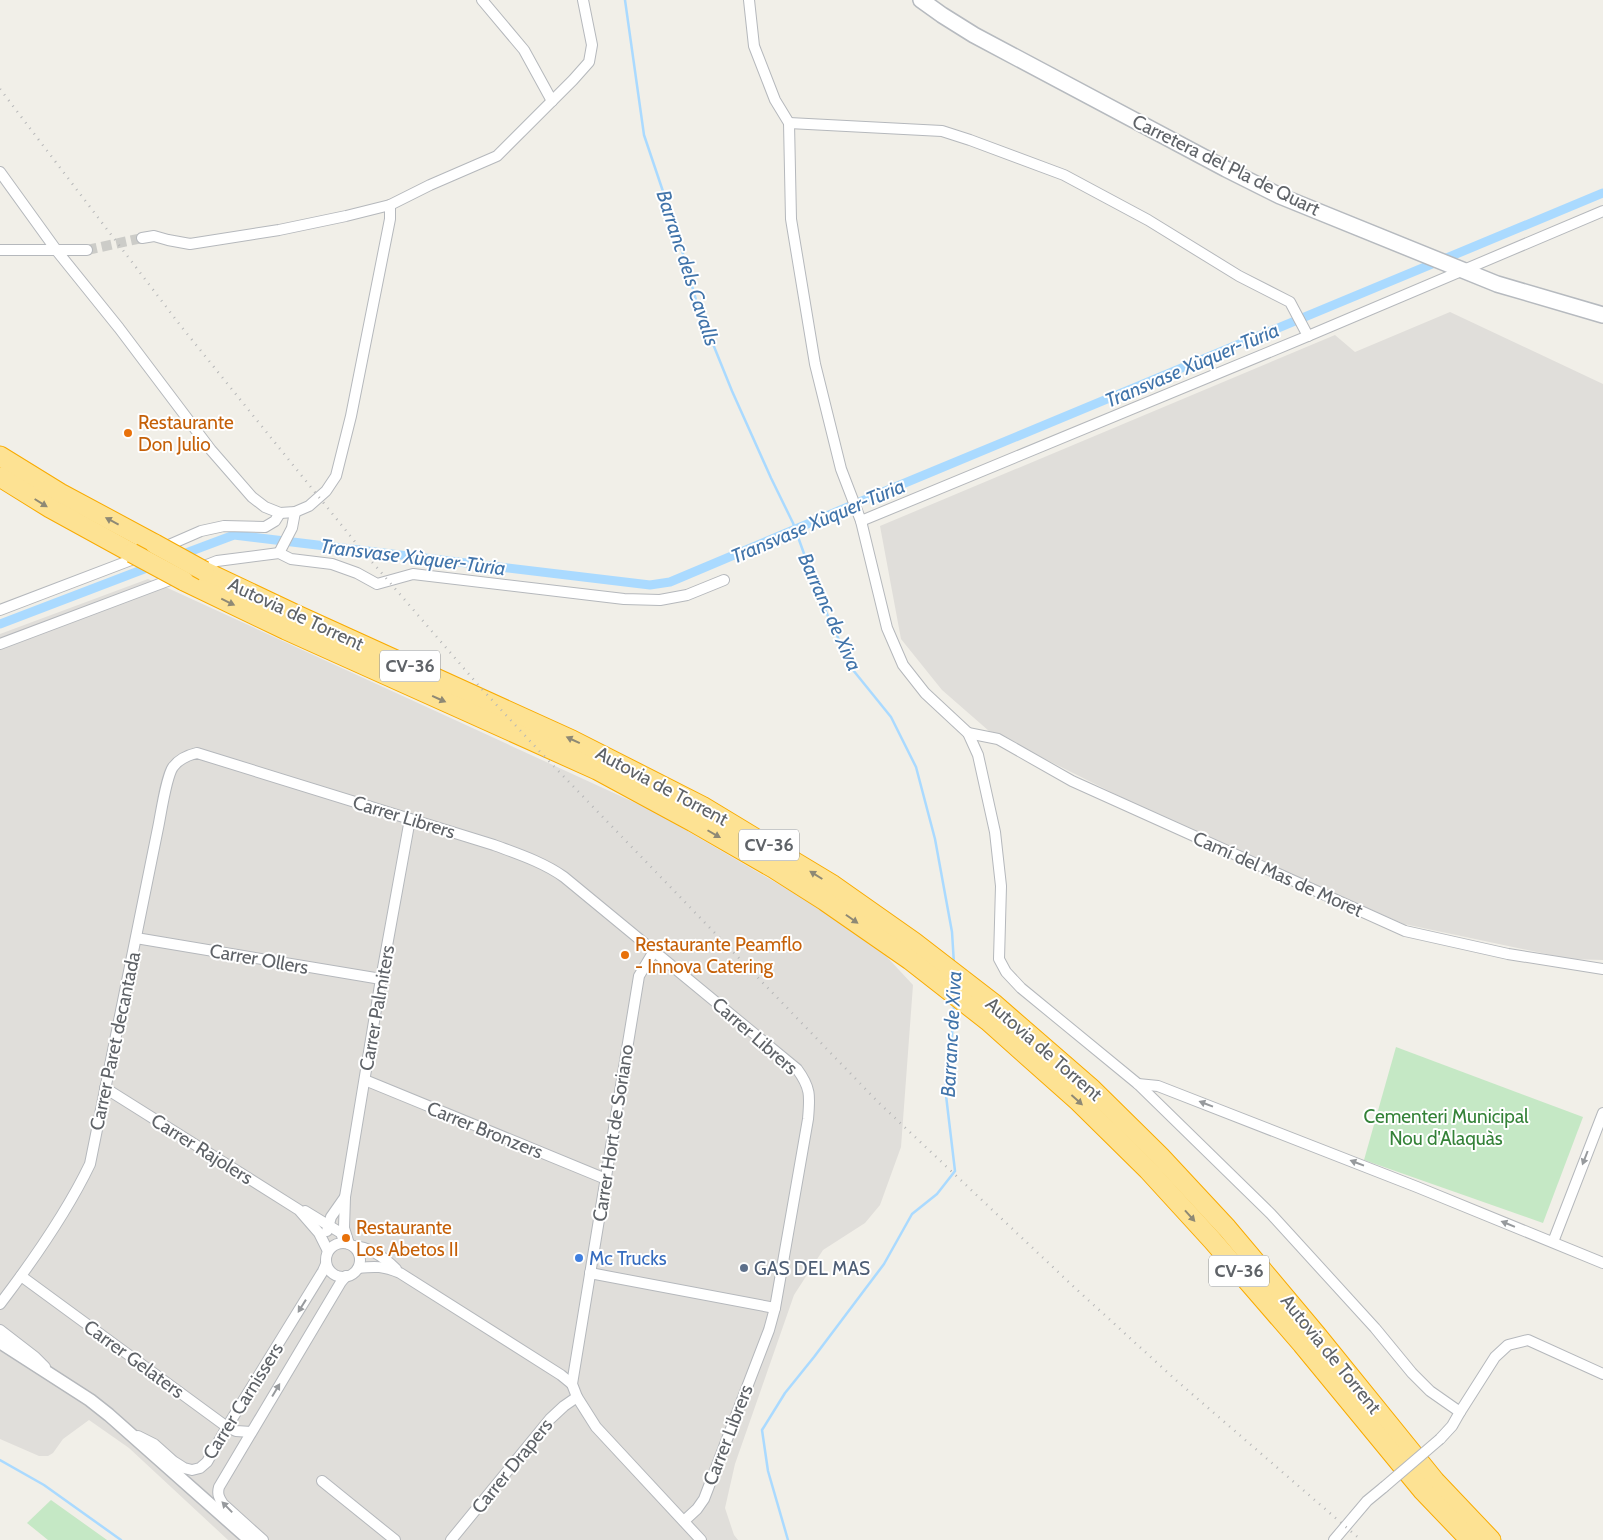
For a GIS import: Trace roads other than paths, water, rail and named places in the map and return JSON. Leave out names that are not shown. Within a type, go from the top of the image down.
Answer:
[{"type":"highway","name":"Autovia de Torrent","points":[[0,456],[60,493],[204,571],[296,615],[572,740],[702,806],[833,886],[912,951],[1086,1109],[1148,1170],[1212,1240],[1302,1344],[1423,1491],[1470,1540]]},
{"type":"highway","name":"Autovia de Torrent","points":[[0,477],[50,508],[184,581],[286,630],[606,775],[773,868],[912,951],[993,1003],[1092,1089],[1160,1156],[1227,1228],[1435,1481],[1491,1540]]},
{"type":"highway","points":[[1160,1156],[1233,1225],[1489,1528],[1507,1540]]},
{"type":"highway","points":[[1212,1240],[1253,1296],[1452,1540]]},
{"type":"main road","name":"Carretera del Pla de Quart","points":[[921,0],[974,35],[1280,196],[1497,284],[1603,315]]},
{"type":"street","points":[[482,0],[524,50],[552,101]]},
{"type":"street","points":[[142,238],[154,236],[190,244],[279,230],[390,204],[430,184],[497,156],[574,80],[589,62],[592,45],[583,0]]},
{"type":"street","points":[[749,0],[754,46],[775,100],[789,123],[791,219],[815,364],[841,470],[860,516],[887,628],[903,665],[925,693],[968,733],[978,755],[995,832],[1001,886],[1000,959],[1006,972],[1021,988],[1138,1084],[1271,1214],[1375,1328],[1412,1373],[1430,1391],[1460,1412]]},
{"type":"street","points":[[789,123],[942,131],[1064,175],[1148,220],[1239,276],[1290,302],[1308,336]]},
{"type":"street","points":[[0,172],[57,250],[119,328],[211,450],[252,497],[265,508],[280,513],[295,512],[309,506],[326,491],[336,476],[366,343],[390,219],[390,204]]},
{"type":"street","points":[[860,516],[1308,336],[1459,269],[1603,211]]},
{"type":"street","points":[[0,250],[87,250]]},
{"type":"street","points":[[279,553],[292,528],[295,512]]},
{"type":"street","points":[[0,610],[112,568],[201,531],[224,526],[265,527],[275,521],[280,513]]},
{"type":"street","points":[[0,644],[67,618],[132,596],[217,561],[279,553],[290,559],[332,564],[357,573],[377,584],[413,574],[624,599],[660,600],[687,595],[724,580]]},
{"type":"street","name":"Camí del Mas de Moret","points":[[968,733],[998,739],[1072,781],[1405,930],[1508,954],[1603,969]]},
{"type":"street","name":"Carrer Librers","points":[[182,759],[189,754],[197,753],[212,756],[494,845],[552,869],[797,1069],[805,1080],[810,1092],[808,1119],[775,1308],[769,1330],[704,1499],[697,1509],[684,1520]]},
{"type":"street","name":"Carrer Paret decantada","points":[[0,1304],[21,1276],[81,1183],[90,1164],[169,779],[173,767],[182,759]]},
{"type":"street","name":"Carrer Palmiters","points":[[349,1244],[344,1228],[345,1197],[410,819]]},
{"type":"street","name":"Carrer Ollers","points":[[136,938],[381,979]]},
{"type":"street","name":"Carrer Hort de Soriano","points":[[572,1384],[639,976],[654,951]]},
{"type":"street","name":"Carrer Bronzers","points":[[365,1080],[606,1179]]},
{"type":"street","points":[[1138,1084],[1158,1086],[1417,1186],[1603,1263]]},
{"type":"street","name":"Carrer Rajolers","points":[[105,1088],[299,1210],[329,1225],[341,1233],[349,1244]]},
{"type":"street","points":[[1553,1242],[1603,1113]]},
{"type":"street","name":"Carrer Palmiters","points":[[326,1248],[329,1225],[336,1209],[345,1197]]},
{"type":"street","points":[[314,1216],[336,1209]]},
{"type":"street","name":"Carrer Rajolers","points":[[299,1210],[314,1227],[326,1248]]},
{"type":"street","points":[[326,1248],[335,1244],[364,1246],[387,1260],[400,1273]]},
{"type":"street","points":[[349,1244],[360,1258],[358,1268],[386,1267],[400,1273],[561,1375],[572,1384],[577,1397],[596,1427],[701,1540]]},
{"type":"street","name":"Carrer Carnissers","points":[[130,1433],[154,1444],[173,1462],[192,1470],[200,1468],[207,1462],[323,1271],[326,1264],[326,1248]]},
{"type":"street","points":[[326,1264],[334,1274],[346,1276]]},
{"type":"street","name":"Carrer Carnissers","points":[[263,1540],[223,1504],[218,1492],[219,1487],[340,1282],[358,1268]]},
{"type":"street","points":[[590,1273],[775,1308]]},
{"type":"street","name":"Carrer Gelaters","points":[[21,1276],[227,1427],[236,1431],[251,1432]]},
{"type":"street","points":[[0,1330],[35,1357],[54,1377]]},
{"type":"street","points":[[1334,1540],[1360,1509],[1440,1439],[1452,1426],[1495,1357],[1508,1345],[1528,1340],[1603,1374]]},
{"type":"street","points":[[0,1342],[90,1400],[130,1433],[250,1540]]},
{"type":"street","name":"Carrer Drapers","points":[[452,1540],[550,1419],[577,1397]]},
{"type":"street","points":[[322,1481],[395,1540]]},
{"type":"waterway","name":"Barranc dels Cavalls","points":[[625,0],[644,135],[677,233],[698,307],[732,391],[793,523],[821,601],[853,670],[891,717],[916,767],[935,839],[952,932],[954,964]]},
{"type":"waterway","name":"Transvase Xùquer-Tùria","points":[[178,556],[234,535],[650,585],[670,582],[1603,193]]},
{"type":"waterway","name":"Transvase Xùquer-Tùria","points":[[0,624],[152,566]]},
{"type":"waterway","name":"Barranc de Xiva","points":[[788,1540],[768,1471],[762,1430],[785,1393],[884,1264],[912,1214],[937,1194],[955,1171],[945,1087],[951,1052],[954,1004]]},
{"type":"waterway","points":[[0,1460],[44,1485],[121,1540]]},
{"type":"tunnel","points":[[87,250],[142,238]]},
{"type":"railway","points":[[0,89],[180,325],[360,548],[480,687],[542,754],[878,1102],[1074,1287],[1177,1381],[1361,1540]]},
{"type":"place","name":"Restaurante Don Julio","points":[[128,433]]},
{"type":"place","name":"Restaurante Peamflo - Innova Catering","points":[[625,955]]},
{"type":"place","name":"Restaurante Los Abetos II","points":[[346,1238]]},
{"type":"place","name":"Mc Trucks","points":[[579,1258]]},
{"type":"place","name":"GAS DEL MAS","points":[[744,1268]]},
{"type":"park label","name":"Cementeri Municipal Nou d'Alaquàs","points":[[1446,1127]]}]
